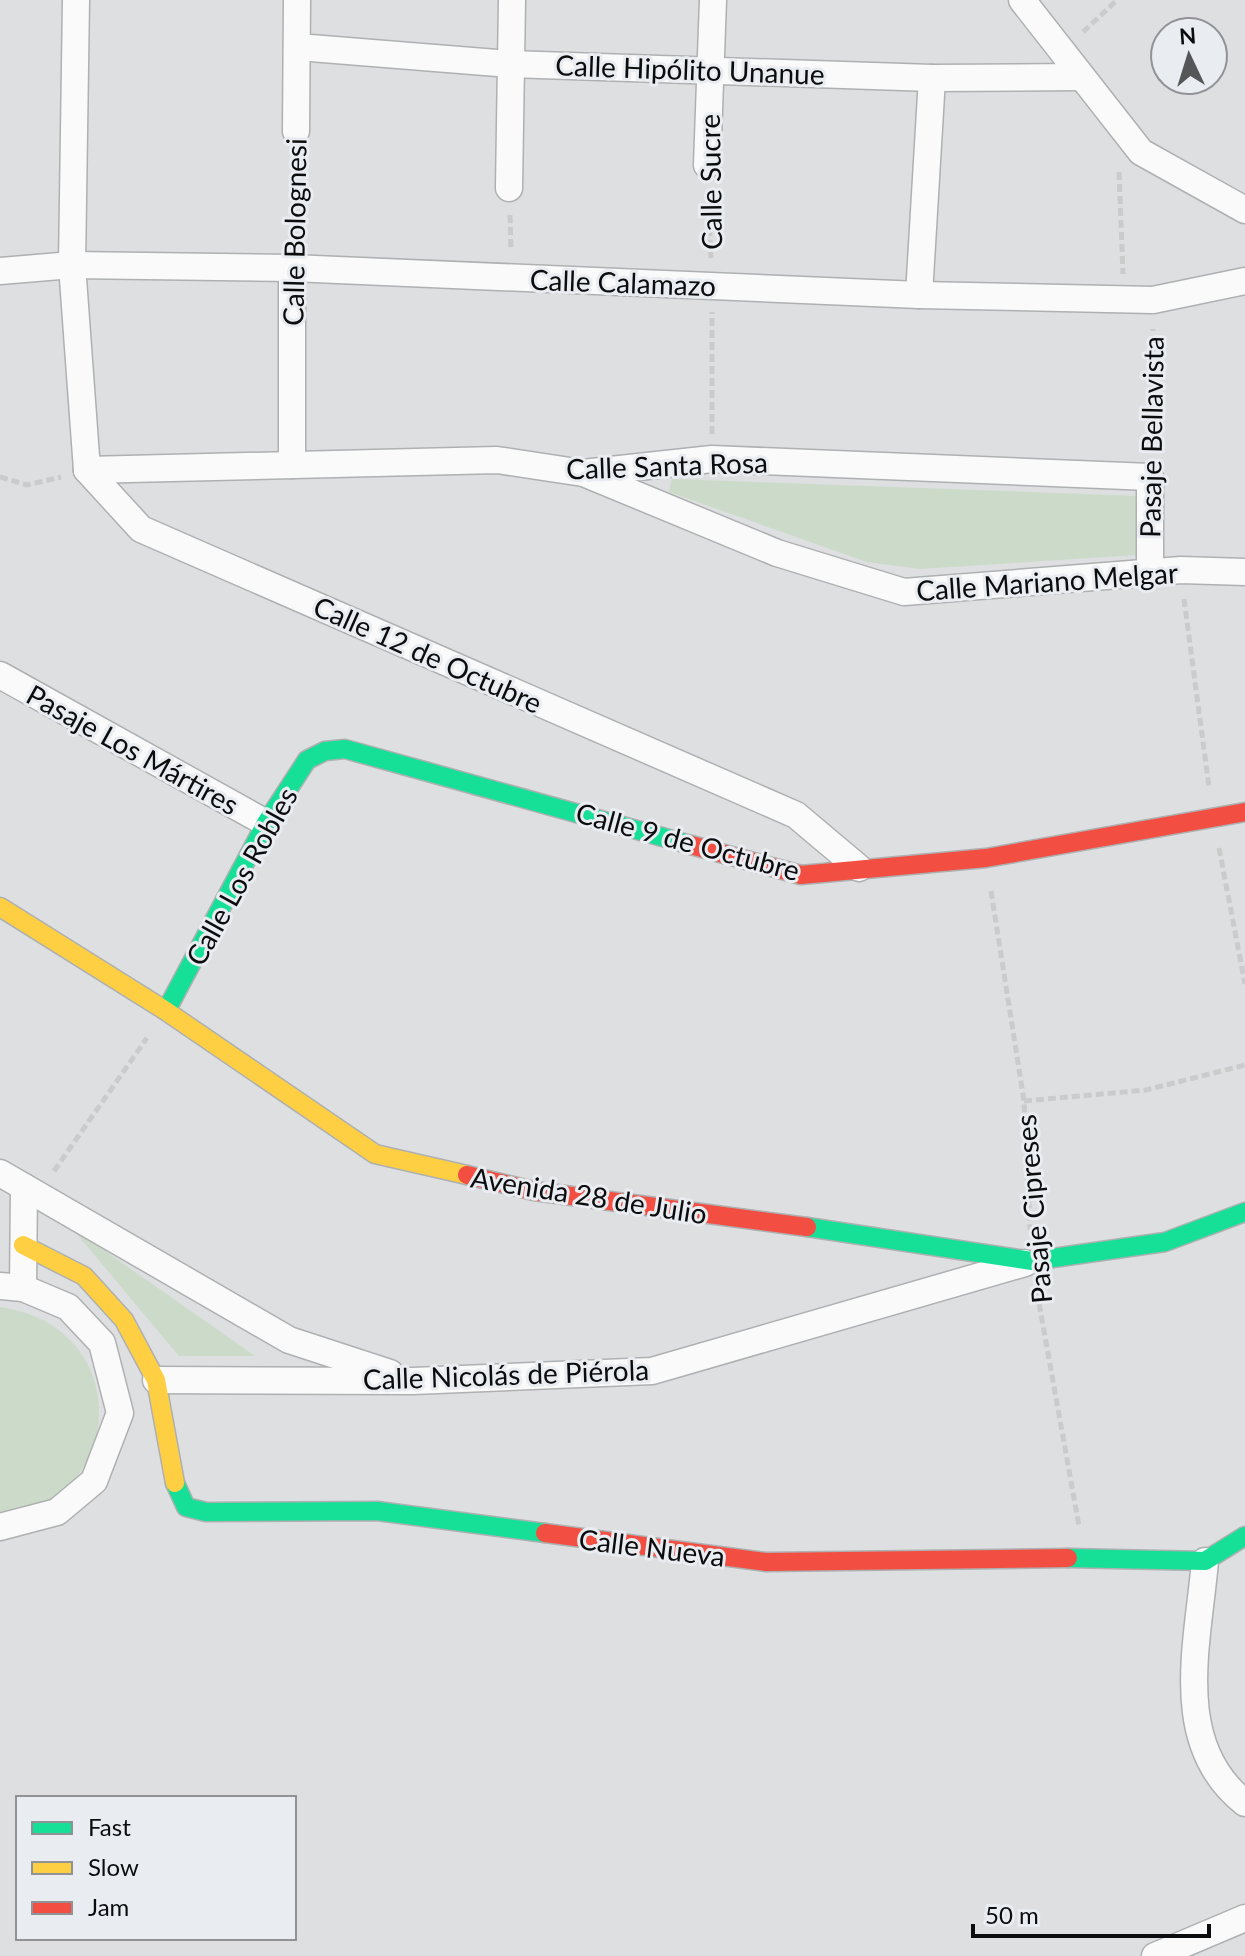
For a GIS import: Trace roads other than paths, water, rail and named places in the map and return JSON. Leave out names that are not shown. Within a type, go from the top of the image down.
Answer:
[{"type":"street","points":[[76,0],[72,265],[87,470]]},
{"type":"street","name":"Calle Bolognesi","points":[[296,131],[297,0]]},
{"type":"street","points":[[509,188],[512,0]]},
{"type":"street","name":"Calle Sucre","points":[[707,165],[713,0]]},
{"type":"street","points":[[1022,0],[1141,152],[1245,210]]},
{"type":"street","name":"Calle Hipólito Unanue","points":[[298,47],[510,64],[710,68],[932,78],[1082,77]]},
{"type":"street","points":[[919,295],[932,78]]},
{"type":"street","name":"Calle Calamazo","points":[[0,271],[72,265],[292,268],[919,295],[1153,300],[1245,281]]},
{"type":"street","name":"Calle Bolognesi","points":[[292,268],[292,465]]},
{"type":"street","name":"Calle Santa Rosa","points":[[87,470],[497,460],[583,473],[712,459],[1150,477]]},
{"type":"street","name":"Calle 12 de Octubre","points":[[87,470],[141,529],[796,815],[859,868]]},
{"type":"street","name":"Calle Mariano Melgar","points":[[583,473],[777,553],[904,592],[1181,570],[1245,572]]},
{"type":"street","name":"Pasaje Bellavista","points":[[1150,477],[1150,574]]},
{"type":"street","name":"Pasaje Los Mártires","points":[[0,675],[266,823]]},
{"type":"street","name":"Calle 9 de Octubre","points":[[325,751],[345,749],[801,875],[986,858],[1245,812]]},
{"type":"street","name":"Calle Los Robles","points":[[166,1011],[266,823],[307,760],[325,751]]},
{"type":"street","name":"Avenida 28 de Julio","points":[[0,907],[166,1011],[375,1154],[534,1191],[872,1235],[1032,1261],[1165,1242],[1245,1212]]},
{"type":"street","points":[[0,1173],[289,1340],[413,1381]]},
{"type":"street","points":[[0,1527],[57,1512],[94,1481],[120,1413],[102,1343],[68,1307],[12,1287],[23,1245],[31,1191]]},
{"type":"street","name":"Calle Nueva","points":[[23,1245],[84,1276],[124,1320],[156,1380],[176,1489],[186,1507],[206,1512],[377,1511],[766,1562],[1085,1558],[1205,1561]]},
{"type":"street","name":"Calle Nicolás de Piérola","points":[[156,1380],[413,1381],[652,1371],[1032,1261]]},
{"type":"street","points":[[1245,1536],[1205,1561],[1192,1705],[1206,1757],[1228,1789],[1245,1803]]},
{"type":"street","points":[[1155,1956],[1245,1918]]}]
